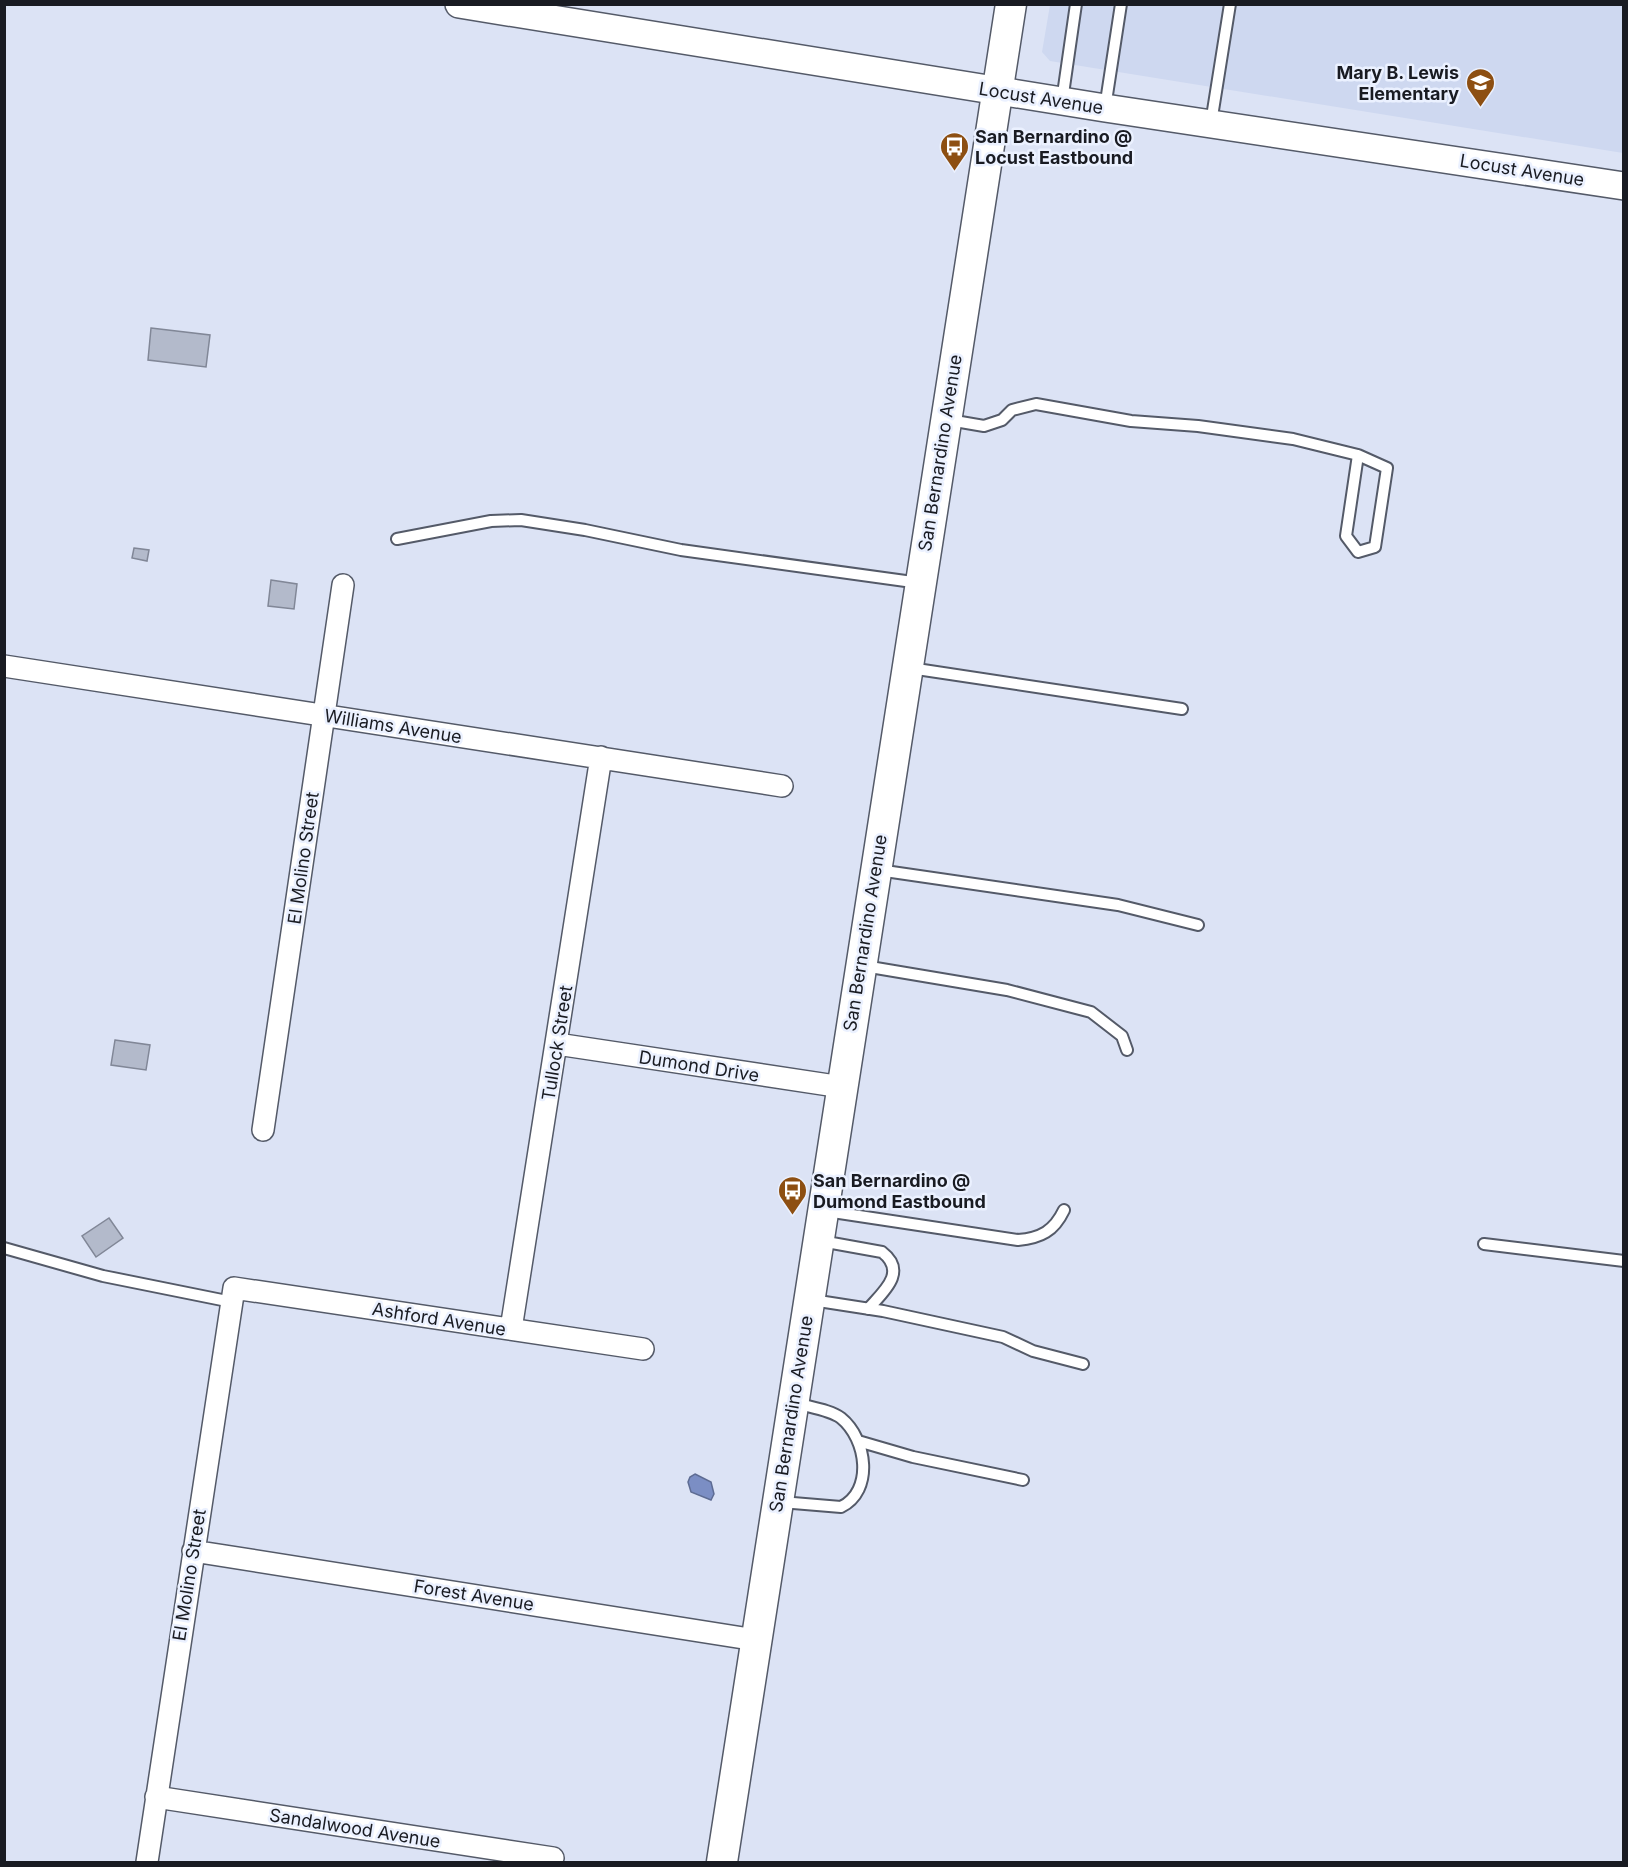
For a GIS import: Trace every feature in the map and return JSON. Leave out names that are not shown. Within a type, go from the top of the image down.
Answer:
[{"type":"main road","name":"San Bernardino Avenue","points":[[722,1863],[1011,4]]},
{"type":"street","name":"Locust Avenue","points":[[459,4],[996,91],[1623,186]]},
{"type":"street","name":"El Molino Street","points":[[263,1130],[343,585]]},
{"type":"street","name":"Williams Avenue","points":[[4,666],[782,786]]},
{"type":"street","name":"Tullock Street","points":[[511,1329],[601,757]]},
{"type":"street","name":"Dumond Drive","points":[[557,1044],[842,1087]]},
{"type":"street","name":"El Molino Street","points":[[147,1863],[192,1551],[233,1295]]},
{"type":"street","name":"Ashford Avenue","points":[[233,1295],[511,1329],[643,1349]]},
{"type":"street","name":"Forest Avenue","points":[[192,1551],[756,1640]]},
{"type":"street","name":"Sandalwood Avenue","points":[[156,1797],[553,1858]]},
{"type":"lane","points":[[1062,101],[1076,4]]},
{"type":"lane","points":[[1105,108],[1121,4]]},
{"type":"lane","points":[[1211,124],[1230,4]]},
{"type":"lane","points":[[946,419],[984,426],[1002,420],[1012,410],[1036,404],[1131,421],[1198,426],[1293,439],[1358,455],[1387,468],[1375,547],[1359,552],[1346,536],[1358,455]]},
{"type":"lane","points":[[397,539],[492,521],[521,520],[585,530],[681,550],[920,583]]},
{"type":"lane","points":[[907,667],[1182,709]]},
{"type":"lane","points":[[875,870],[1118,905],[1198,925]]},
{"type":"lane","points":[[860,965],[903,970],[1007,990],[1091,1012],[1122,1036],[1127,1050]]},
{"type":"lane","points":[[823,1210],[1018,1240],[1046,1234],[1058,1224],[1064,1210]]},
{"type":"lane","points":[[818,1240],[882,1252],[889,1257],[894,1269],[887,1290],[868,1309]]},
{"type":"lane","points":[[1484,1244],[1623,1261]]},
{"type":"lane","points":[[4,1248],[103,1276],[233,1295]]},
{"type":"lane","points":[[809,1300],[868,1309],[1003,1337],[1033,1351],[1083,1364]]},
{"type":"lane","points":[[778,1501],[831,1508],[849,1503],[861,1483],[864,1467],[854,1432],[840,1416],[793,1402]]},
{"type":"lane","points":[[858,1441],[903,1455],[1023,1480]]},
{"type":"shaded area","name":"Mary B. Lewis Elementary","points":[[1050,5],[1623,5],[1623,153],[1050,61],[1042,52]]},
{"type":"water","points":[[695,1474],[711,1482],[714,1494],[711,1500],[691,1492],[688,1482]]},
{"type":"building","points":[[151,328],[210,335],[206,367],[148,360]]},
{"type":"building","points":[[134,548],[149,550],[147,561],[132,558]]},
{"type":"building","points":[[271,580],[297,584],[294,609],[268,606]]},
{"type":"building","points":[[115,1040],[150,1045],[146,1070],[111,1065]]},
{"type":"building","points":[[109,1218],[123,1238],[96,1257],[82,1236]]},
{"type":"place","name":"Mary B. Lewis Elementary","points":[[1480,108]]},
{"type":"place","name":"San Bernardino @ Locust Eastbound","points":[[954,172]]},
{"type":"place","name":"San Bernardino @ Dumond Eastbound","points":[[792,1216]]}]
